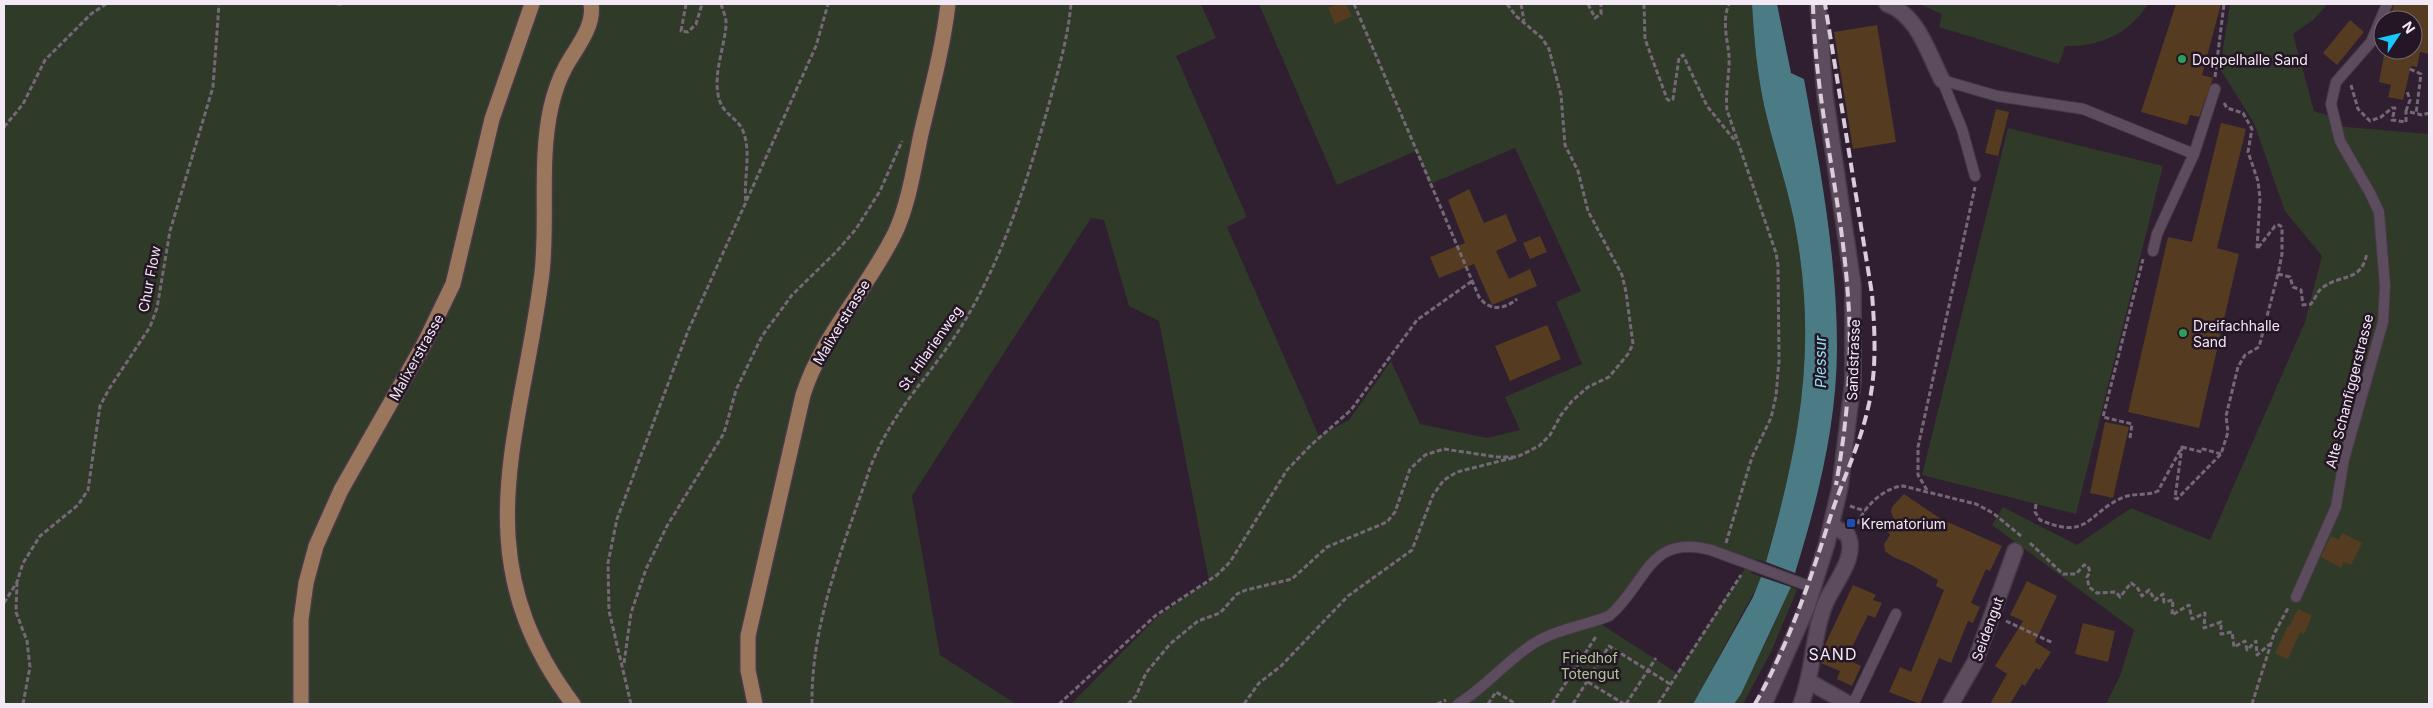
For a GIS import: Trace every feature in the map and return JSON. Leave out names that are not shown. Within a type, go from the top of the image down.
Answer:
[{"type":"main road","name":"Malixerstrasse","points":[[301,704],[300,620],[306,583],[316,546],[341,490],[424,344],[453,284],[492,119],[532,4]]},
{"type":"main road","points":[[573,704],[545,662],[520,604],[510,556],[506,498],[513,436],[542,272],[548,124],[559,82],[590,24],[591,4]]},
{"type":"main road","name":"Malixerstrasse","points":[[755,704],[748,670],[748,636],[803,396],[808,378],[825,344],[888,246],[902,217],[941,46],[948,4]]},
{"type":"street","name":"Sandstrasse","points":[[1764,704],[1807,585],[1832,526],[1849,428],[1853,381],[1855,320],[1850,254],[1822,67],[1818,4]]},
{"type":"street","points":[[1887,4],[1897,8],[1910,18],[1942,80]]},
{"type":"street","points":[[1801,704],[1808,681],[1813,646],[1820,618],[1851,552],[1849,537],[1842,529],[1832,526]]},
{"type":"street","name":"Seidengut","points":[[1951,704],[1972,669],[2015,551]]},
{"type":"street","points":[[1808,681],[1851,704]]},
{"type":"lane","name":"Alte Schanfiggerstrasse","points":[[2296,597],[2336,507],[2344,459],[2384,314],[2385,286],[2378,212],[2370,193],[2340,141],[2331,110],[2332,93],[2336,82],[2359,58],[2374,37],[2387,4]]},
{"type":"lane","points":[[1942,80],[1998,96],[2083,109],[2194,154]]},
{"type":"lane","points":[[1942,80],[1962,129],[1975,176]]},
{"type":"lane","points":[[2153,251],[2157,234],[2194,154],[2215,89]]},
{"type":"lane","points":[[1458,704],[1479,691],[1516,657],[1539,640],[1601,619],[1618,608],[1653,562],[1666,550],[1684,545],[1694,546],[1723,554],[1807,585]]},
{"type":"lane","points":[[1851,704],[1896,614]]},
{"type":"path","points":[[4,127],[24,104],[45,60],[91,14],[106,4]]},
{"type":"path","name":"Chur Flow","points":[[17,582],[23,562],[40,536],[78,505],[88,490],[100,406],[114,380],[150,327],[155,314],[170,231],[213,87],[219,4]]},
{"type":"path","points":[[336,4],[342,4]]},
{"type":"path","points":[[686,4],[681,32],[688,32],[696,24],[702,4]]},
{"type":"path","points":[[721,4],[726,24],[720,60],[718,93],[721,107],[744,131],[747,160],[744,187],[746,204]]},
{"type":"path","points":[[631,704],[624,666],[609,610],[608,586],[611,541],[617,519],[688,330],[816,46],[828,4]]},
{"type":"path","name":"St. Hilarienweg","points":[[812,704],[813,667],[818,630],[870,468],[878,448],[896,415],[940,358],[965,320],[998,252],[1037,147],[1064,46],[1071,4]]},
{"type":"path","points":[[1354,4],[1479,297],[1488,306],[1504,307],[1517,298]]},
{"type":"path","points":[[1244,704],[1259,684],[1281,666],[1348,596],[1412,550],[1433,494],[1444,480],[1457,472],[1517,457],[1539,446],[1550,435],[1561,415],[1572,401],[1588,388],[1614,373],[1633,344],[1631,319],[1622,275],[1588,211],[1578,171],[1565,145],[1561,95],[1549,49],[1542,38],[1516,16],[1507,4]]},
{"type":"path","points":[[1521,4],[1524,21]]},
{"type":"path","points":[[1588,4],[1595,18],[1601,14],[1601,4]]},
{"type":"path","points":[[1644,4],[1645,39],[1668,101],[1673,99],[1679,58],[1683,55],[1707,106],[1737,143]]},
{"type":"path","points":[[1723,554],[1752,457],[1763,436],[1776,396],[1779,361],[1778,265],[1776,253],[1727,110],[1726,92],[1729,56],[1726,40],[1729,4]]},
{"type":"path","points":[[2182,447],[2175,498],[2221,454],[2228,432],[2226,416],[2238,366],[2245,355],[2258,347],[2278,274],[2282,245],[2280,226],[2275,226],[2257,249],[2260,198],[2258,181],[2248,152],[2252,129],[2244,113],[2227,108],[2215,89],[2224,4]]},
{"type":"path","points":[[2359,58],[2351,82],[2352,92],[2363,115],[2370,121],[2381,116],[2388,109],[2395,108],[2392,120],[2406,122],[2406,111],[2410,100],[2407,91]]},
{"type":"path","points":[[2410,69],[2422,74],[2416,114]]},
{"type":"path","points":[[2406,111],[2424,115],[2429,113]]},
{"type":"path","points":[[624,666],[631,613],[646,569],[667,526],[721,438],[736,390],[762,336],[792,294],[846,241],[874,201],[888,173]]},
{"type":"path","points":[[1927,490],[1918,475],[1918,447],[1974,201],[1975,176]]},
{"type":"path","points":[[2278,274],[2290,278],[2292,287],[2302,290],[2302,303],[2306,306],[2312,303],[2323,287],[2357,273],[2364,264],[2368,246]]},
{"type":"path","points":[[2130,438],[2132,424],[2103,417],[2146,249],[2153,251]]},
{"type":"path","points":[[1059,704],[1155,616],[1217,575],[1230,562],[1287,470],[1311,445],[1351,410],[1418,320],[1472,281]]},
{"type":"path","points":[[2182,447],[2221,454]]},
{"type":"path","points":[[2036,504],[2035,512],[2040,520],[2068,528],[2080,527],[2123,497],[2158,491],[2182,447]]},
{"type":"path","points":[[1128,704],[1136,696],[1146,673],[1174,641],[1198,621],[1220,613],[1241,592],[1292,579],[1327,547],[1387,522],[1392,517],[1410,469],[1425,455],[1444,449],[1497,457],[1517,457]]},
{"type":"path","points":[[1849,537],[1857,529],[1865,511],[1885,492],[1896,486],[1927,490],[1982,506],[2022,536]]},
{"type":"path","points":[[1847,506],[1865,511]]},
{"type":"path","points":[[2029,543],[2063,574],[2076,574],[2084,565],[2088,566],[2090,572],[2087,577],[2089,587],[2097,593],[2116,592],[2120,597],[2131,583],[2137,587],[2142,596],[2149,590],[2155,600],[2163,594],[2164,602],[2173,600],[2172,615],[2189,605],[2192,619],[2205,613],[2204,628],[2221,622],[2221,634],[2232,632],[2234,647],[2245,641],[2247,650],[2256,641],[2257,655],[2270,644]]},
{"type":"path","points":[[1658,704],[1751,565]]},
{"type":"path","points":[[4,603],[17,582]]},
{"type":"path","points":[[17,582],[16,612],[27,641],[30,667],[23,704]]},
{"type":"path","points":[[2252,704],[2270,644],[2280,622],[2296,597]]},
{"type":"path","points":[[1992,615],[2053,643]]},
{"type":"path","points":[[1552,704],[1603,626],[1601,619]]},
{"type":"path","points":[[1573,704],[1609,646],[1670,684]]},
{"type":"path","points":[[1588,682],[1625,704],[1656,658]]},
{"type":"path","points":[[1488,704],[1496,692],[1516,704]]},
{"type":"green space","name":"Friedhof Totengut","points":[[4,4],[1201,4],[1216,38],[1176,56],[1247,217],[1227,227],[1319,436],[1349,420],[1391,361],[1420,424],[1487,438],[1520,430],[1505,397],[1582,364],[1556,302],[1581,291],[1515,148],[1430,184],[1416,151],[1337,185],[1259,4],[1752,4],[1756,55],[1762,93],[1790,204],[1803,280],[1805,322],[1801,401],[1787,480],[1766,562],[1756,559],[1751,573],[1761,577],[1693,704],[1071,704],[1157,617],[1209,581],[1159,321],[1129,306],[1104,220],[1091,218],[912,496],[940,655],[1016,704],[4,704]],"holes":[[[1666,550],[1711,550],[1748,564],[1677,673],[1596,621],[1618,608]]]},
{"type":"green space","points":[[1919,4],[2148,4],[2132,23],[2112,37],[2090,44],[2065,46],[2059,64],[1939,27],[1942,14]]},
{"type":"green space","points":[[2230,4],[2328,4],[2313,20],[2293,34],[2314,111],[2332,117],[2335,126],[2429,134],[2429,704],[2106,704],[2120,676],[2134,630],[1992,525],[2003,507],[2077,545],[2131,508],[2210,540],[2305,322],[2322,256],[2285,211],[2254,123],[2220,69]]},
{"type":"green space","points":[[2008,128],[2163,166],[2076,514],[1922,475]]},
{"type":"green space","points":[[1791,587],[1797,590],[1771,652],[1743,704],[1734,704],[1764,646]]},
{"type":"water","name":"Plessur","points":[[1752,4],[1777,4],[1791,73],[1804,79],[1821,179],[1834,279],[1837,346],[1834,404],[1825,461],[1795,573],[1766,562],[1787,480],[1801,401],[1805,322],[1803,280],[1794,220],[1762,93],[1756,55]]},
{"type":"water","points":[[1761,577],[1791,587],[1741,694],[1734,704],[1693,704],[1753,597]]},
{"type":"building","points":[[1337,4],[1346,4],[1352,16],[1335,24],[1328,8]]},
{"type":"building","name":"Doppelhalle Sand","points":[[2176,4],[2221,4],[2202,75],[2213,78],[2199,117],[2190,115],[2187,125],[2141,112]]},
{"type":"building","points":[[2394,4],[2429,4],[2429,54],[2423,53],[2423,10],[2392,10]]},
{"type":"building","points":[[2350,20],[2364,32],[2337,65],[2323,53]]},
{"type":"building","points":[[1877,25],[1896,142],[1853,149],[1834,32]]},
{"type":"building","points":[[2383,60],[2418,60],[2417,67],[2411,66],[2403,100],[2388,97],[2391,85],[2379,82]]},
{"type":"building","points":[[1996,109],[2009,112],[1998,156],[1985,153]]},
{"type":"building","name":"Dreifachhalle Sand","points":[[2221,123],[2246,129],[2217,248],[2239,254],[2199,428],[2128,412],[2168,237],[2192,242]]},
{"type":"building","points":[[1469,189],[1484,223],[1506,214],[1517,241],[1496,251],[1509,279],[1530,269],[1537,286],[1492,305],[1474,264],[1439,278],[1430,257],[1465,243],[1448,200]]},
{"type":"building","points":[[1540,236],[1547,252],[1530,259],[1523,243]]},
{"type":"building","points":[[1547,325],[1561,359],[1510,381],[1495,346]]},
{"type":"building","points":[[2105,422],[2129,427],[2113,498],[2090,493]]},
{"type":"building","points":[[1904,494],[1941,519],[2002,546],[1990,571],[1986,569],[1971,603],[1980,607],[1973,623],[1968,621],[1951,663],[1939,658],[1920,704],[1889,692],[1900,667],[1911,672],[1944,590],[1936,586],[1938,580],[1885,551],[1884,544],[1890,535],[1887,530],[1894,520],[1891,512],[1892,507]]},
{"type":"building","points":[[2342,533],[2362,543],[2351,565],[2344,562],[2341,568],[2321,557],[2331,536],[2339,540]]},
{"type":"building","points":[[2027,581],[2057,596],[2035,642],[2051,652],[2039,670],[2036,668],[2025,686],[2022,684],[2010,704],[1990,704],[2007,674],[1995,666],[2023,621],[2010,615]]},
{"type":"building","points":[[1853,585],[1876,595],[1873,600],[1882,603],[1875,618],[1868,615],[1846,659],[1861,666],[1852,686],[1837,679],[1840,671],[1821,663],[1823,649]]},
{"type":"building","points":[[2298,609],[2312,616],[2304,634],[2289,627]]},
{"type":"building","points":[[2083,623],[2115,631],[2108,662],[2075,654]]},
{"type":"building","points":[[2288,626],[2300,632],[2288,659],[2275,653]]},
{"type":"railway","points":[[1813,4],[1818,78],[1845,260],[1848,297],[1850,344],[1848,391],[1836,485]]},
{"type":"railway","points":[[1755,704],[1778,658],[1807,588],[1861,435],[1873,380],[1872,294],[1825,4]]},
{"type":"place","name":"Doppelhalle Sand","points":[[2182,59]]},
{"type":"place","name":"Dreifachhalle Sand","points":[[2183,333]]},
{"type":"place","name":"Krematorium","points":[[1851,523]]},
{"type":"district","name":"SAND","points":[[1833,654]]}]
